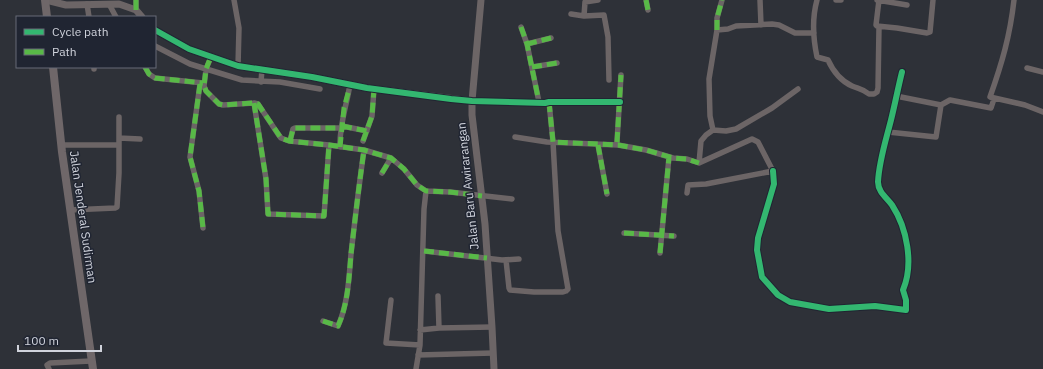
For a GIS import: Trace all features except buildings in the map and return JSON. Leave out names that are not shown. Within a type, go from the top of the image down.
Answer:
[{"type":"main road","points":[[46,0],[47,16]]},
{"type":"main road","name":"Jalan Jenderal Sudirman","points":[[53,68],[61,145],[92,365]]},
{"type":"street","points":[[46,0],[66,5],[118,4],[136,10],[141,16]]},
{"type":"street","points":[[136,0],[136,10]]},
{"type":"street","points":[[234,0],[239,28],[238,66]]},
{"type":"street","name":"Jalan Baru Awirarangan","points":[[481,0],[472,115],[482,196],[494,369]]},
{"type":"street","points":[[584,16],[585,2],[598,0]]},
{"type":"street","points":[[646,0],[648,10]]},
{"type":"street","points":[[713,130],[710,116],[709,79],[717,30],[717,18],[722,0]]},
{"type":"street","points":[[760,0],[761,25]]},
{"type":"street","points":[[817,0],[814,11],[814,33],[817,57],[828,60],[831,68],[845,82],[864,89],[869,94],[874,94],[877,92],[878,88],[878,26],[876,25],[878,0],[907,5]]},
{"type":"street","points":[[836,0],[841,0]]},
{"type":"street","points":[[878,26],[928,33],[930,32],[933,0]]},
{"type":"street","points":[[1014,0],[1011,29],[1000,70],[990,97],[1025,105],[1043,112]]},
{"type":"street","points":[[87,4],[88,16]]},
{"type":"street","points":[[110,4],[116,16]]},
{"type":"street","points":[[571,14],[584,16],[604,15],[608,37],[610,80]]},
{"type":"street","points":[[717,30],[728,29],[736,26],[772,24],[779,25],[795,34],[814,33]]},
{"type":"street","points":[[521,27],[527,44],[539,102]]},
{"type":"street","points":[[156,33],[211,58],[262,75],[298,81],[374,91],[472,101],[545,103],[620,102]]},
{"type":"street","points":[[527,44],[551,38]]},
{"type":"street","points":[[156,47],[190,64],[242,80],[262,75],[298,81]]},
{"type":"street","points":[[203,228],[199,191],[190,157],[197,94],[211,58]]},
{"type":"street","points":[[532,68],[557,64]]},
{"type":"street","points":[[145,68],[149,74],[155,78],[202,83]]},
{"type":"street","points":[[1027,68],[1043,72]]},
{"type":"street","points":[[515,137],[553,142],[618,145],[646,150],[669,157],[700,161],[752,139],[756,140],[773,171],[774,184],[758,238],[758,250],[762,277],[778,295],[790,302],[829,309],[875,306],[906,311],[906,300],[903,290],[906,281],[908,249],[904,230],[892,205],[881,192],[878,183],[882,157],[902,72]]},
{"type":"street","points":[[617,142],[621,75]]},
{"type":"street","points":[[310,82],[320,89]]},
{"type":"street","points":[[202,83],[206,91],[219,104],[258,104],[281,138],[290,141],[364,150],[391,158],[417,185],[426,191],[450,192],[512,199]]},
{"type":"street","points":[[340,146],[344,108],[350,87]]},
{"type":"street","points":[[700,161],[701,141],[706,135],[713,130],[726,131],[736,129],[772,108],[798,89]]},
{"type":"street","points":[[363,141],[372,116],[374,91]]},
{"type":"street","points":[[896,96],[942,105],[950,100],[985,108],[991,108],[994,99]]},
{"type":"street","points":[[506,260],[510,290],[563,292],[568,289],[558,231],[553,142],[549,102]]},
{"type":"street","points":[[254,103],[266,180],[268,214],[324,216],[329,145]]},
{"type":"street","points":[[888,132],[936,137],[942,105]]},
{"type":"street","points":[[70,210],[117,207],[120,117]]},
{"type":"street","points":[[290,141],[293,129],[295,128],[342,127],[367,131]]},
{"type":"street","points":[[119,138],[140,139]]},
{"type":"street","points":[[61,145],[119,145]]},
{"type":"street","points":[[598,145],[607,194]]},
{"type":"street","points":[[323,321],[338,326],[345,305],[364,150]]},
{"type":"street","points":[[660,253],[669,157]]},
{"type":"street","points":[[382,173],[391,158]]},
{"type":"street","points":[[687,193],[687,186],[690,184],[706,184],[773,171]]},
{"type":"street","points":[[416,369],[420,346],[424,251],[424,209],[426,191]]},
{"type":"street","points":[[624,234],[674,236]]},
{"type":"street","points":[[424,251],[506,260],[519,259]]},
{"type":"street","points":[[438,296],[439,328]]},
{"type":"street","points":[[391,300],[386,343],[420,346]]},
{"type":"street","points":[[420,330],[439,328],[492,327]]},
{"type":"street","points":[[418,355],[493,353]]},
{"type":"street","points":[[49,369],[47,365],[50,363],[92,365]]},
{"type":"marked path","points":[[136,0],[136,10]]},
{"type":"marked path","points":[[646,0],[648,10]]},
{"type":"marked path","points":[[717,30],[717,18],[722,0]]},
{"type":"marked path","points":[[521,27],[527,44],[539,102]]},
{"type":"marked path","points":[[527,44],[551,38]]},
{"type":"marked path","points":[[210,59],[206,69],[204,86],[206,91],[219,104],[258,104],[281,138],[289,141],[364,150],[391,158],[404,169],[417,185],[426,191],[482,196]]},
{"type":"marked path","points":[[532,67],[557,63]]},
{"type":"marked path","points":[[146,68],[149,74],[155,78],[203,83]]},
{"type":"marked path","points":[[617,142],[621,75]]},
{"type":"marked path","points":[[200,84],[190,157],[199,191],[203,228]]},
{"type":"marked path","points":[[340,147],[344,108],[350,86]]},
{"type":"marked path","points":[[363,141],[372,116],[374,89]]},
{"type":"marked path","points":[[549,102],[553,142],[618,145],[646,150],[673,158],[687,159],[699,163]]},
{"type":"marked path","points":[[254,103],[266,179],[268,214],[324,216],[329,145]]},
{"type":"marked path","points":[[342,126],[367,131]]},
{"type":"marked path","points":[[290,141],[293,129],[295,128],[342,128]]},
{"type":"marked path","points":[[598,145],[607,194]]},
{"type":"marked path","points":[[323,321],[338,326],[344,309],[348,291],[364,150]]},
{"type":"marked path","points":[[660,253],[669,157]]},
{"type":"marked path","points":[[382,173],[391,158]]},
{"type":"marked path","points":[[624,233],[674,236]]},
{"type":"marked path","points":[[424,251],[487,258]]},
{"type":"cycle path","points":[[156,31],[189,49],[238,66],[312,77],[367,88],[472,101],[545,103],[620,102]]},
{"type":"cycle path","points":[[773,171],[774,184],[758,238],[757,250],[762,277],[778,295],[790,302],[829,309],[875,306],[906,310],[906,300],[903,290],[908,269],[905,235],[897,214],[878,186],[881,158],[902,72]]}]
